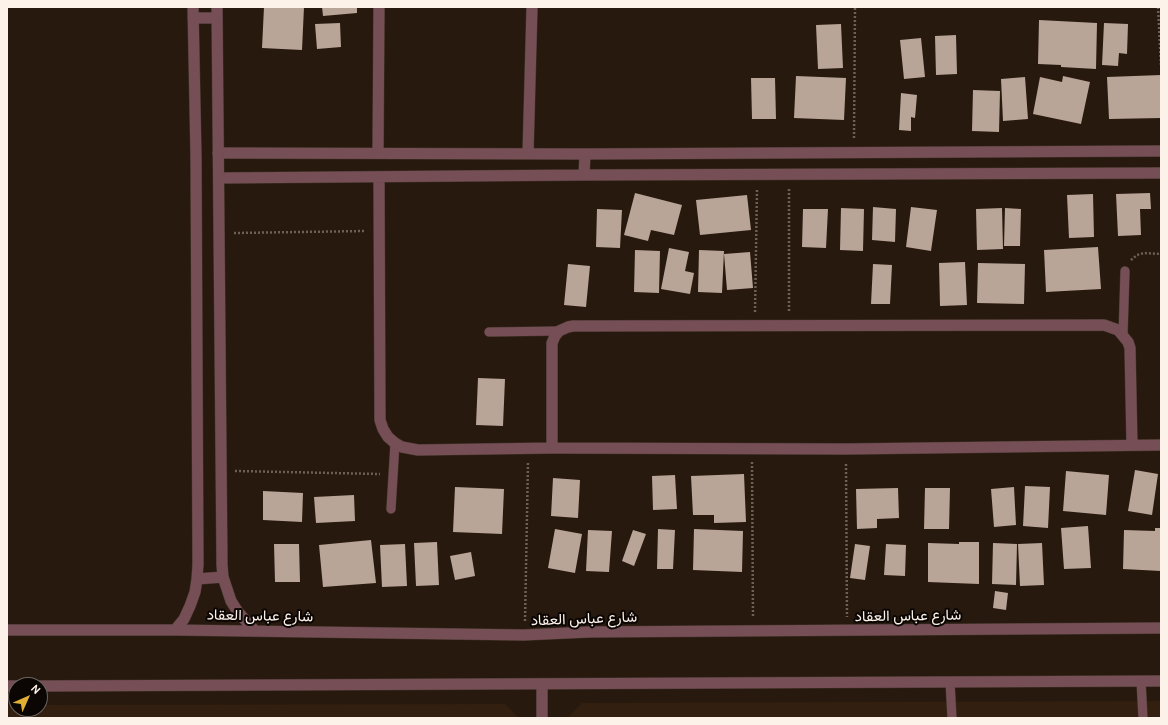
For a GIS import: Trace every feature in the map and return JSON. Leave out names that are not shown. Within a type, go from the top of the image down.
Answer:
[{"type":"street","points":[[378,153],[379,7]]},
{"type":"street","points":[[528,154],[532,7]]},
{"type":"street","points":[[175,630],[184,619],[190,606],[195,592],[197,579],[196,165],[193,12],[217,12],[222,565],[223,577],[231,601],[238,612],[256,631]]},
{"type":"street","points":[[218,153],[585,154],[1161,151]]},
{"type":"street","points":[[584,175],[585,154]]},
{"type":"street","points":[[219,178],[1161,173]]},
{"type":"street","points":[[379,178],[380,420],[388,437],[395,443],[410,449],[846,449],[1161,445]]},
{"type":"street","points":[[552,448],[552,349],[555,336],[559,331],[568,326],[1104,325],[1118,330],[1128,342],[1131,356],[1132,445]]},
{"type":"street","points":[[197,579],[223,577]]},
{"type":"street","name":"شارع عباس العقاد","points":[[7,630],[175,630],[524,635],[589,632],[847,632],[1161,628]]},
{"type":"street","points":[[48,686],[1161,681]]},
{"type":"street","points":[[542,684],[542,718]]},
{"type":"lane","points":[[1123,336],[1125,270]]},
{"type":"lane","points":[[489,332],[559,331]]},
{"type":"lane","points":[[391,510],[395,443]]},
{"type":"lane","points":[[1141,681],[1143,718]]},
{"type":"lane","points":[[950,682],[952,718]]},
{"type":"path","points":[[854,153],[855,7]]},
{"type":"path","points":[[1158,7],[1161,66]]},
{"type":"path","points":[[755,326],[757,174]]},
{"type":"path","points":[[789,174],[789,326]]},
{"type":"path","points":[[220,233],[379,230]]},
{"type":"path","points":[[1125,270],[1132,259],[1137,255],[1144,253],[1161,254]]},
{"type":"path","points":[[524,635],[528,448]]},
{"type":"path","points":[[751,448],[753,631]]},
{"type":"path","points":[[846,449],[847,632]]},
{"type":"path","points":[[221,471],[393,474]]},
{"type":"shaded area","points":[[1161,701],[1161,718],[567,718],[582,703]]},
{"type":"shaded area","points":[[505,704],[519,718],[7,718],[7,706],[8,717],[48,717],[48,705]]},
{"type":"building","points":[[264,7],[304,7],[302,50],[262,48]]},
{"type":"building","points":[[322,7],[357,7],[357,13],[323,16]]},
{"type":"building","points":[[1039,20],[1097,23],[1096,69],[1038,64]]},
{"type":"building","points":[[340,23],[341,47],[317,49],[315,24]]},
{"type":"building","points":[[1104,23],[1128,24],[1127,54],[1119,53],[1118,66],[1102,65]]},
{"type":"building","points":[[841,24],[843,68],[818,69],[816,25]]},
{"type":"building","points":[[956,35],[957,74],[936,75],[935,36]]},
{"type":"building","points":[[921,38],[925,77],[904,79],[900,40]]},
{"type":"building","points":[[1161,75],[1161,118],[1109,119],[1107,77]]},
{"type":"building","points":[[796,76],[846,78],[844,120],[794,118]]},
{"type":"building","points":[[1063,76],[1090,82],[1081,124],[1033,114],[1040,77],[1062,82]]},
{"type":"building","points":[[1025,77],[1028,119],[1003,121],[1001,79]]},
{"type":"building","points":[[751,78],[775,78],[776,119],[752,119]]},
{"type":"building","points":[[973,90],[1000,91],[999,132],[972,131]]},
{"type":"building","points":[[901,93],[917,95],[915,118],[911,117],[911,131],[899,130]]},
{"type":"building","points":[[635,193],[682,205],[674,235],[651,230],[648,241],[624,235]]},
{"type":"building","points":[[1150,193],[1151,209],[1140,209],[1141,235],[1118,236],[1116,194]]},
{"type":"building","points":[[1093,194],[1094,237],[1069,238],[1067,195]]},
{"type":"building","points":[[747,195],[751,230],[700,235],[696,200]]},
{"type":"building","points":[[873,207],[896,209],[895,242],[872,240]]},
{"type":"building","points":[[911,207],[937,210],[931,251],[906,247]]},
{"type":"building","points":[[841,208],[864,209],[863,251],[840,250]]},
{"type":"building","points":[[1002,208],[1003,249],[977,250],[976,209]]},
{"type":"building","points":[[1005,208],[1021,209],[1020,246],[1004,246]]},
{"type":"building","points":[[597,209],[622,210],[620,248],[596,247]]},
{"type":"building","points":[[803,209],[828,209],[826,248],[802,247]]},
{"type":"building","points":[[1098,247],[1101,289],[1046,292],[1044,250]]},
{"type":"building","points":[[669,248],[689,252],[685,271],[694,273],[690,294],[661,289]]},
{"type":"building","points":[[635,250],[660,251],[659,293],[634,292]]},
{"type":"building","points":[[699,250],[724,251],[722,293],[698,292]]},
{"type":"building","points":[[750,252],[753,288],[727,290],[724,254]]},
{"type":"building","points":[[965,262],[967,305],[940,306],[939,263]]},
{"type":"building","points":[[978,263],[1025,264],[1024,304],[977,303]]},
{"type":"building","points":[[568,264],[590,266],[586,307],[564,305]]},
{"type":"building","points":[[873,264],[892,265],[890,304],[871,304]]},
{"type":"building","points":[[478,378],[505,379],[503,426],[476,425]]},
{"type":"building","points":[[1135,470],[1158,474],[1152,515],[1128,511]]},
{"type":"building","points":[[1066,471],[1109,475],[1106,515],[1063,511]]},
{"type":"building","points":[[744,474],[746,522],[714,523],[714,515],[693,515],[691,476]]},
{"type":"building","points":[[675,475],[677,509],[653,510],[652,476]]},
{"type":"building","points":[[553,478],[580,480],[578,518],[551,516]]},
{"type":"building","points":[[1025,486],[1050,487],[1048,528],[1023,526]]},
{"type":"building","points":[[455,487],[504,489],[502,534],[453,532]]},
{"type":"building","points":[[1014,487],[1016,525],[994,527],[991,489]]},
{"type":"building","points":[[898,488],[899,518],[877,519],[877,528],[857,529],[856,489]]},
{"type":"building","points":[[925,488],[950,488],[949,529],[924,529]]},
{"type":"building","points":[[263,491],[303,493],[302,522],[263,520]]},
{"type":"building","points":[[354,495],[355,521],[316,523],[314,497]]},
{"type":"building","points":[[1088,526],[1091,568],[1064,569],[1061,528]]},
{"type":"building","points":[[1155,528],[1161,528],[1161,571],[1123,569],[1124,530],[1155,531]]},
{"type":"building","points":[[555,529],[582,534],[575,573],[548,568]]},
{"type":"building","points":[[658,529],[675,530],[673,569],[657,569]]},
{"type":"building","points":[[694,529],[743,531],[742,572],[693,570]]},
{"type":"building","points":[[588,530],[612,531],[609,572],[586,571]]},
{"type":"building","points":[[633,530],[646,534],[634,566],[622,561]]},
{"type":"building","points":[[371,540],[376,583],[323,587],[319,545]]},
{"type":"building","points":[[437,542],[439,585],[416,586],[414,543]]},
{"type":"building","points":[[959,542],[979,542],[979,584],[928,582],[928,543],[959,544]]},
{"type":"building","points":[[993,543],[1017,544],[1016,585],[992,584]]},
{"type":"building","points":[[1042,543],[1044,585],[1020,586],[1018,544]]},
{"type":"building","points":[[274,544],[299,544],[300,582],[275,582]]},
{"type":"building","points":[[405,544],[407,586],[382,587],[380,545]]},
{"type":"building","points":[[855,544],[870,546],[865,580],[850,578]]},
{"type":"building","points":[[886,544],[906,545],[905,576],[884,575]]},
{"type":"building","points":[[471,552],[475,576],[455,580],[450,556]]},
{"type":"building","points":[[995,591],[1008,593],[1006,610],[993,608]]}]
